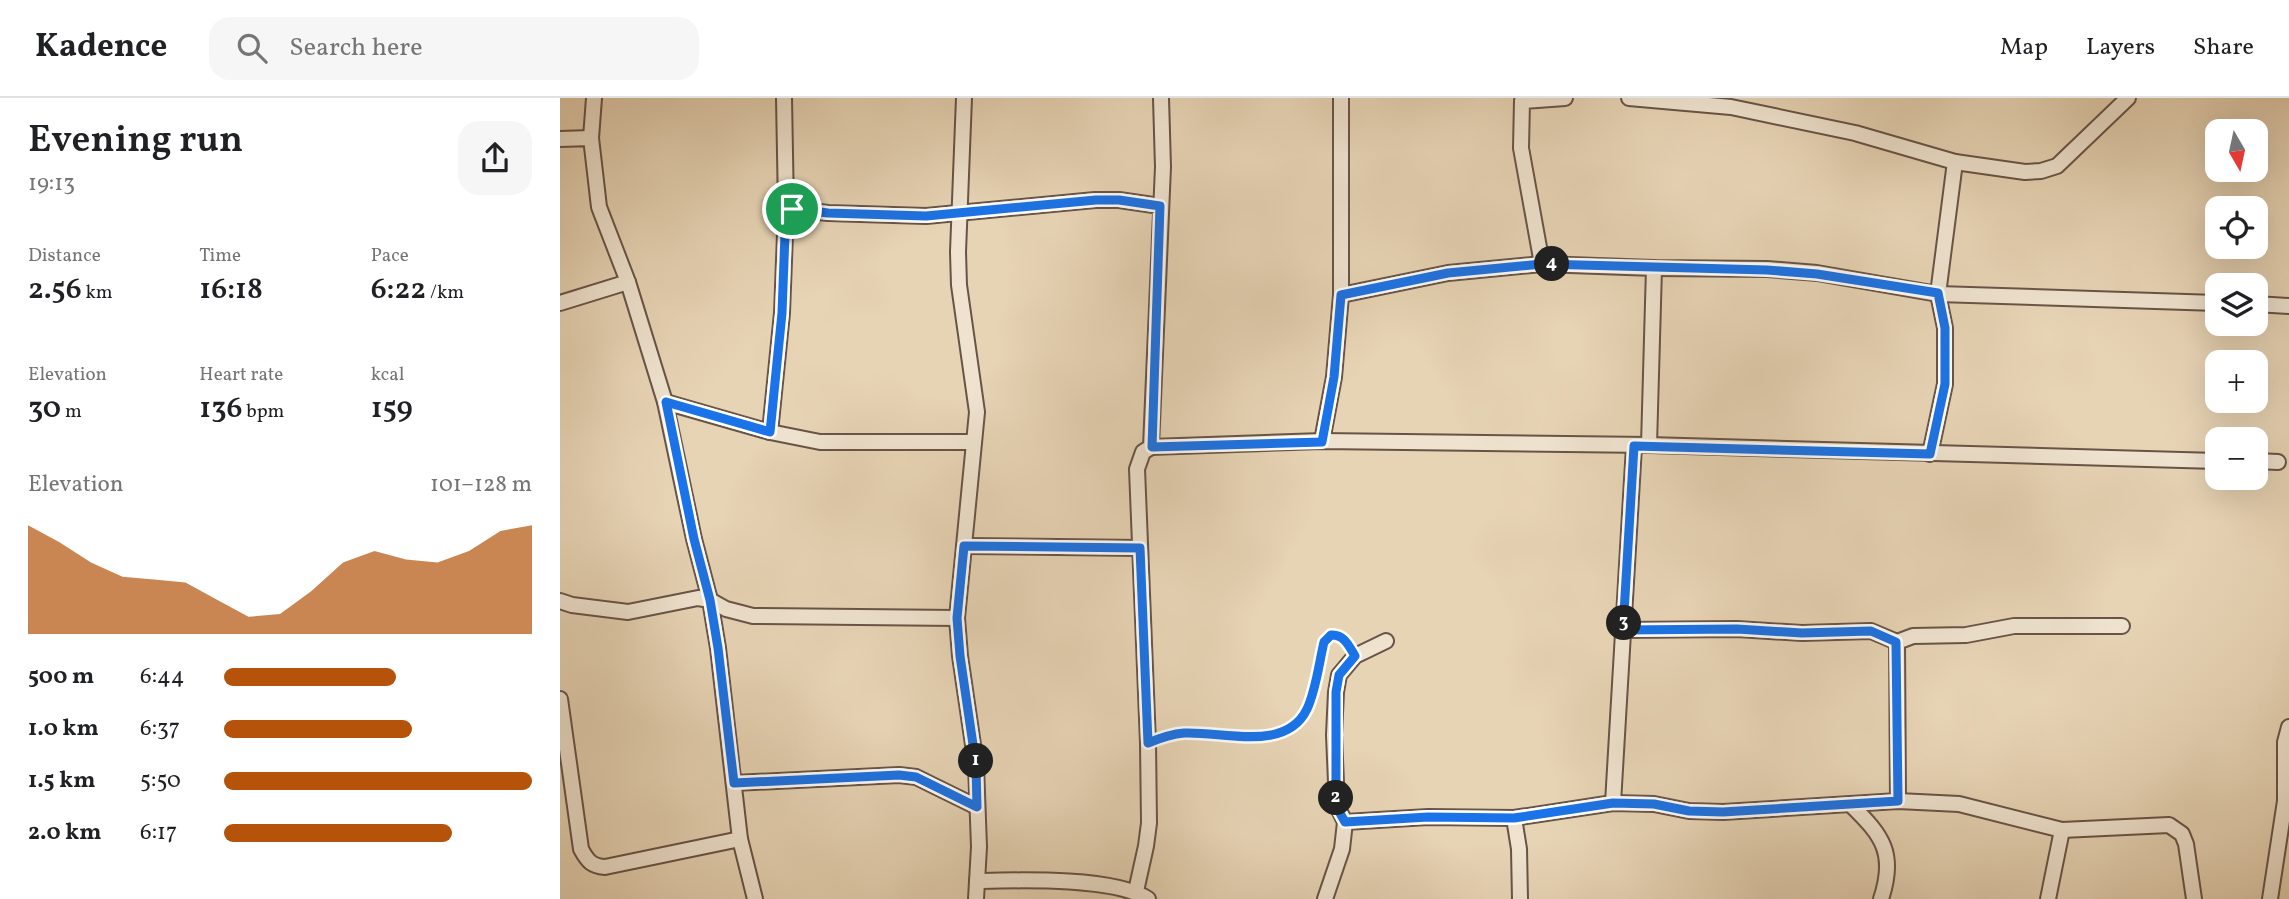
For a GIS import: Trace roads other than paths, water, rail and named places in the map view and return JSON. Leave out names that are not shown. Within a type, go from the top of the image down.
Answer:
[{"type":"street","points":[[594,98],[591,138],[599,206],[628,282],[666,402],[694,539],[710,600],[740,839],[755,899]]},
{"type":"street","points":[[770,432],[782,313],[786,208],[784,98]]},
{"type":"street","points":[[964,98],[960,285],[977,412],[957,618],[976,765],[976,899]]},
{"type":"street","points":[[1152,447],[1163,166],[1161,98]]},
{"type":"street","points":[[1322,442],[1334,377],[1341,295],[1341,98]]},
{"type":"street","points":[[1542,264],[1521,148],[1522,100],[1565,98]]},
{"type":"street","points":[[1629,98],[1731,107],[1855,133],[1955,162],[2025,172],[2057,166],[2128,98]]},
{"type":"street","points":[[560,139],[591,138]]},
{"type":"street","points":[[1930,454],[1945,384],[1945,328],[1938,293],[1955,162]]},
{"type":"street","points":[[786,208],[828,213],[926,216],[1096,200],[1119,200],[1160,206]]},
{"type":"street","points":[[1341,295],[1448,273],[1542,264],[1767,270],[1817,274],[1938,293],[2205,303]]},
{"type":"street","points":[[1613,803],[1623,630],[1642,445],[1654,268]]},
{"type":"street","points":[[560,303],[628,282]]},
{"type":"street","points":[[2268,305],[2289,306]]},
{"type":"street","points":[[666,402],[770,432],[820,442],[974,442]]},
{"type":"street","points":[[977,881],[1069,881],[1142,895],[1149,823],[1137,469],[1143,452],[1152,447],[1322,442],[1642,445],[2205,461]]},
{"type":"street","points":[[2268,462],[2278,462]]},
{"type":"street","points":[[964,546],[1140,548]]},
{"type":"street","points":[[560,600],[572,605],[628,612],[688,599],[710,600],[726,609],[753,616],[957,618]]},
{"type":"street","points":[[1623,630],[1737,629],[1802,633],[1871,631],[1896,642],[1913,636],[1966,635],[2014,626],[2122,626]]},
{"type":"street","points":[[1325,899],[1342,849],[1345,822],[1336,806],[1336,692],[1339,675],[1355,656],[1386,641]]},
{"type":"street","points":[[1896,642],[1898,801]]},
{"type":"street","points":[[560,699],[581,849],[593,866],[605,867],[740,839]]},
{"type":"street","points":[[2270,899],[2285,801],[2285,742],[2289,727]]},
{"type":"street","points":[[734,783],[899,775],[916,777],[977,807]]},
{"type":"street","points":[[1345,822],[1428,817],[1514,818],[1613,803],[1654,804],[1689,811],[1723,812],[1898,801],[1959,804],[2062,830],[2169,825],[2182,834],[2186,844],[2194,899]]},
{"type":"street","points":[[1852,805],[1875,829],[1883,843],[1888,864],[1881,899]]},
{"type":"street","points":[[1514,818],[1519,849],[1520,899]]},
{"type":"street","points":[[2048,899],[2062,830]]}]
